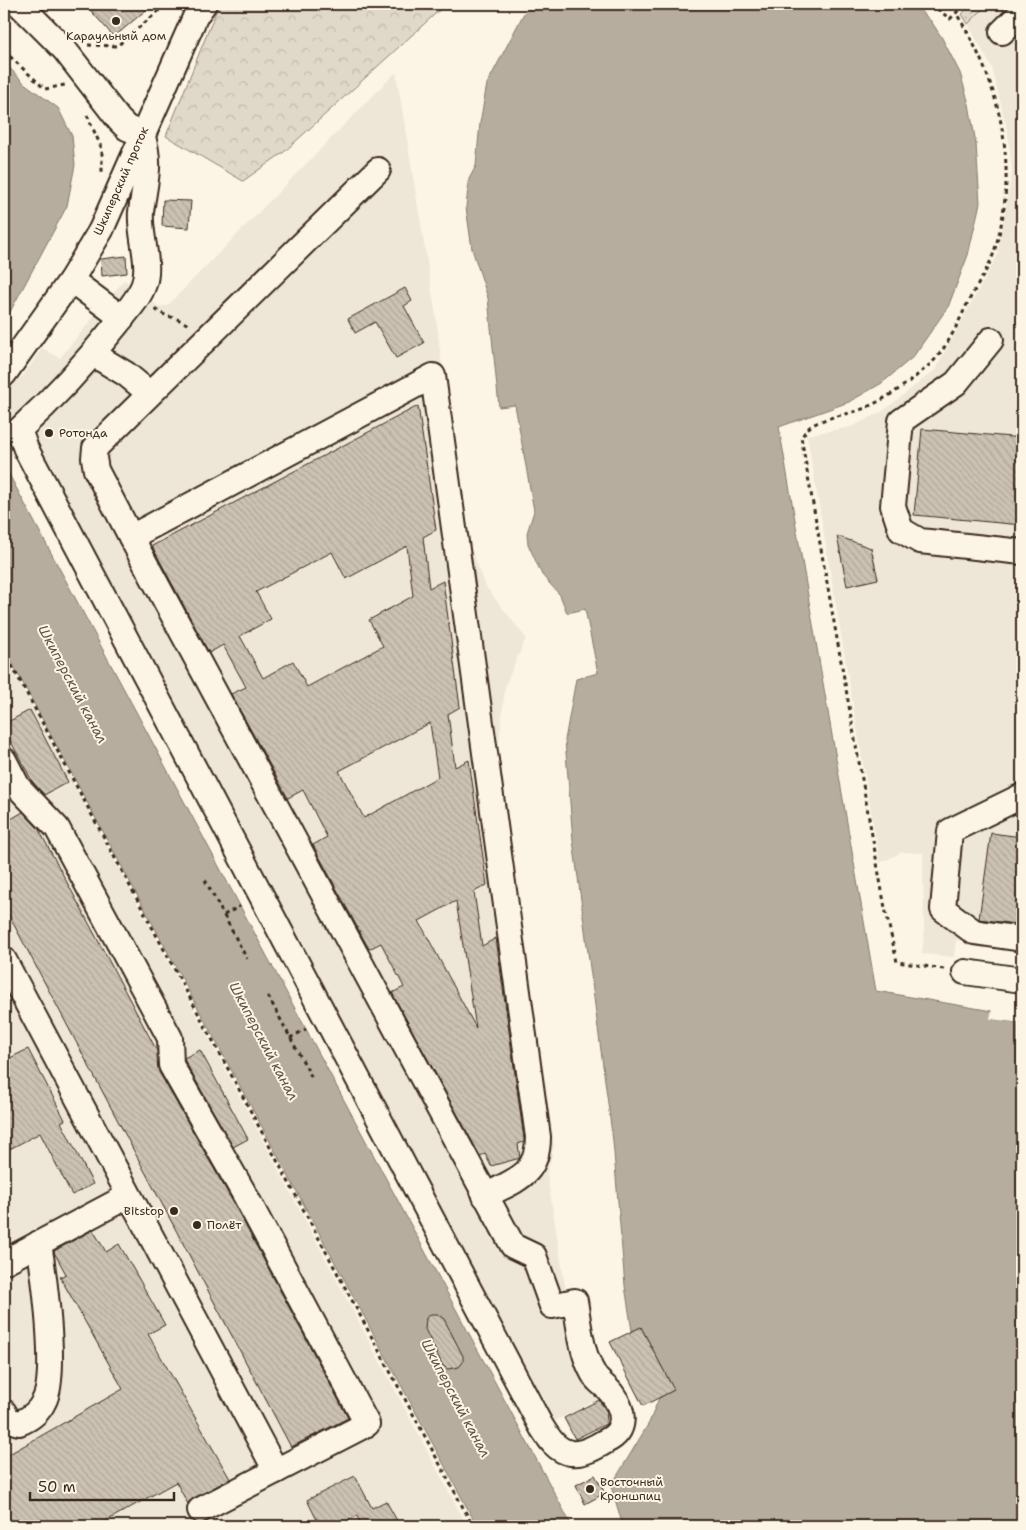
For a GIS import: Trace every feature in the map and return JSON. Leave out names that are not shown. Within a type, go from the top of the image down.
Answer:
[{"type":"street","points":[[19,4],[64,49],[76,85],[127,128],[142,134],[148,158],[148,173],[141,214],[146,271],[139,296],[60,392],[19,430],[26,449],[541,1426],[550,1440],[559,1449],[571,1454],[585,1452],[611,1439],[620,1431],[623,1422],[622,1410],[612,1394],[596,1377],[586,1356],[575,1301],[552,1306],[534,1256],[513,1246],[96,470],[94,458],[95,448],[149,393],[378,170]]},
{"type":"street","name":"Шкиперский проток","points":[[4,374],[72,280],[101,230],[196,15],[204,4]]},
{"type":"street","points":[[1002,32],[1022,12]]},
{"type":"street","points":[[72,280],[122,318]]},
{"type":"street","points":[[991,340],[956,383],[902,421],[893,506],[901,530],[920,541],[1022,552]]},
{"type":"street","points":[[93,354],[126,374],[149,393]]},
{"type":"street","points":[[132,537],[433,376],[538,1137],[538,1153],[531,1168],[486,1196]]},
{"type":"street","points":[[4,760],[11,791],[57,828],[170,1038],[171,1065],[245,1195],[367,1424],[200,1510]]},
{"type":"street","points":[[1022,796],[950,832],[944,909],[974,932],[1022,939]]},
{"type":"street","points":[[4,960],[276,1472]]},
{"type":"street","points":[[965,972],[1022,980]]},
{"type":"street","points":[[4,1262],[128,1196]]},
{"type":"street","points":[[4,1412],[8,1420],[19,1423],[34,1415],[45,1400],[50,1372],[46,1293],[39,1243]]},
{"type":"path","points":[[64,49],[74,44],[117,46],[167,4]]},
{"type":"path","points":[[931,4],[950,19],[965,4]]},
{"type":"path","points":[[4,51],[45,89],[76,85]]},
{"type":"path","points":[[83,107],[102,149],[102,175]]},
{"type":"path","points":[[139,296],[160,314],[185,322],[204,341]]},
{"type":"path","points":[[4,651],[473,1526]]},
{"type":"path","points":[[205,880],[247,959]]},
{"type":"path","points":[[224,915],[240,906]]},
{"type":"path","points":[[268,996],[312,1078]]},
{"type":"path","points":[[290,1038],[306,1029]]},
{"type":"shaded area","points":[[988,4],[1022,4],[1022,950],[956,940],[954,957],[922,954],[924,935],[923,853],[902,852],[880,863],[807,435],[851,427],[883,411],[935,370],[997,256],[1012,172],[1008,133],[992,68],[968,24]]},
{"type":"shaded area","points":[[396,72],[436,317],[461,522],[486,587],[526,638],[505,686],[498,754],[554,1145],[547,1174],[576,1354],[598,1399],[533,1432],[4,436],[4,392],[24,375],[42,348],[60,358],[124,280],[158,306],[167,306]]},
{"type":"shaded area","points":[[4,654],[81,797],[467,1526],[4,1526]]},
{"type":"green space","points":[[219,4],[446,4],[284,152],[243,181],[166,136]]},
{"type":"green space","points":[[972,4],[988,4],[968,24],[962,14]]},
{"type":"water","points":[[534,4],[913,4],[931,21],[960,73],[969,104],[976,144],[980,203],[968,255],[948,307],[913,357],[882,383],[849,402],[779,427],[876,991],[992,1011],[991,1019],[1022,1023],[1022,1526],[623,1526],[611,1486],[649,1423],[659,1398],[674,1390],[641,1327],[632,1331],[625,1286],[613,1141],[573,840],[565,740],[576,679],[598,673],[585,609],[567,613],[560,595],[542,575],[528,544],[527,533],[534,511],[515,405],[499,407],[488,298],[472,249],[466,207],[469,179],[476,166],[480,123],[487,84],[524,13]]},
{"type":"water","points":[[4,62],[24,83],[58,108],[72,136],[75,165],[67,206],[4,323]]},
{"type":"water","name":"Шкиперский канал","points":[[4,465],[572,1526],[477,1526],[4,648]]},
{"type":"pier","points":[[992,1008],[993,1016],[1022,1021],[1022,1023],[990,1019]]},
{"type":"building","name":"Караульный дом","points":[[85,4],[153,4],[114,37]]},
{"type":"building","points":[[163,200],[191,201],[189,228],[162,226]]},
{"type":"building","points":[[126,256],[127,273],[102,276],[101,259]]},
{"type":"building","points":[[405,288],[412,301],[404,306],[424,343],[396,358],[375,322],[355,333],[348,319]]},
{"type":"building","points":[[418,406],[436,530],[423,537],[429,588],[443,581],[460,707],[448,714],[455,767],[469,760],[487,885],[474,892],[482,946],[496,938],[524,1139],[524,1142],[518,1144],[520,1158],[491,1166],[485,1154],[480,1156],[392,993],[404,987],[381,943],[369,949],[313,845],[327,837],[303,790],[288,798],[231,694],[246,687],[223,645],[209,653],[152,546]],"holes":[[[407,546],[413,596],[369,620],[383,646],[307,687],[293,661],[263,678],[240,636],[271,619],[256,592],[332,552],[346,579]],[[430,723],[438,777],[364,818],[339,771]],[[456,901],[476,1028],[419,921]]]},
{"type":"building","points":[[922,429],[1022,438],[1022,525],[914,515]]},
{"type":"building","points":[[837,536],[871,548],[878,579],[847,586]]},
{"type":"building","points":[[30,710],[68,782],[44,795],[32,781],[4,729],[4,724]]},
{"type":"building","points":[[23,812],[38,828],[157,1051],[159,1072],[233,1202],[348,1418],[291,1447],[4,906],[4,823]]},
{"type":"building","points":[[991,833],[1022,837],[1022,925],[979,919]]},
{"type":"building","points":[[28,1049],[65,1120],[61,1122],[93,1184],[72,1195],[40,1133],[4,1152],[4,1061]]},
{"type":"building","points":[[200,1050],[248,1139],[233,1147],[185,1061],[184,1058]]},
{"type":"building","points":[[93,1230],[106,1252],[119,1244],[165,1325],[148,1334],[230,1479],[194,1498],[188,1504],[176,1482],[97,1526],[4,1526],[4,1457],[123,1389],[60,1277],[66,1274],[54,1251]]},
{"type":"building","points":[[431,1314],[437,1314],[444,1319],[463,1356],[463,1362],[459,1367],[448,1369],[443,1366],[425,1329],[426,1318]]},
{"type":"building","points":[[641,1327],[674,1390],[643,1406],[610,1342]]},
{"type":"building","points":[[599,1400],[607,1412],[606,1424],[575,1439],[564,1418]]},
{"type":"building","name":"Восточный Кроншпиц","points":[[595,1475],[605,1493],[585,1504],[576,1485]]},
{"type":"building","points":[[355,1476],[372,1508],[386,1501],[400,1526],[362,1526],[357,1516],[336,1526],[320,1526],[307,1500]]},
{"type":"place","name":"Караульный дом","points":[[116,21]]},
{"type":"place","name":"Ротонда","points":[[49,433]]},
{"type":"place","name":"Bitstop","points":[[174,1211]]},
{"type":"place","name":"Полёт","points":[[197,1225]]},
{"type":"place","name":"Восточный Кроншпиц","points":[[590,1489]]}]
